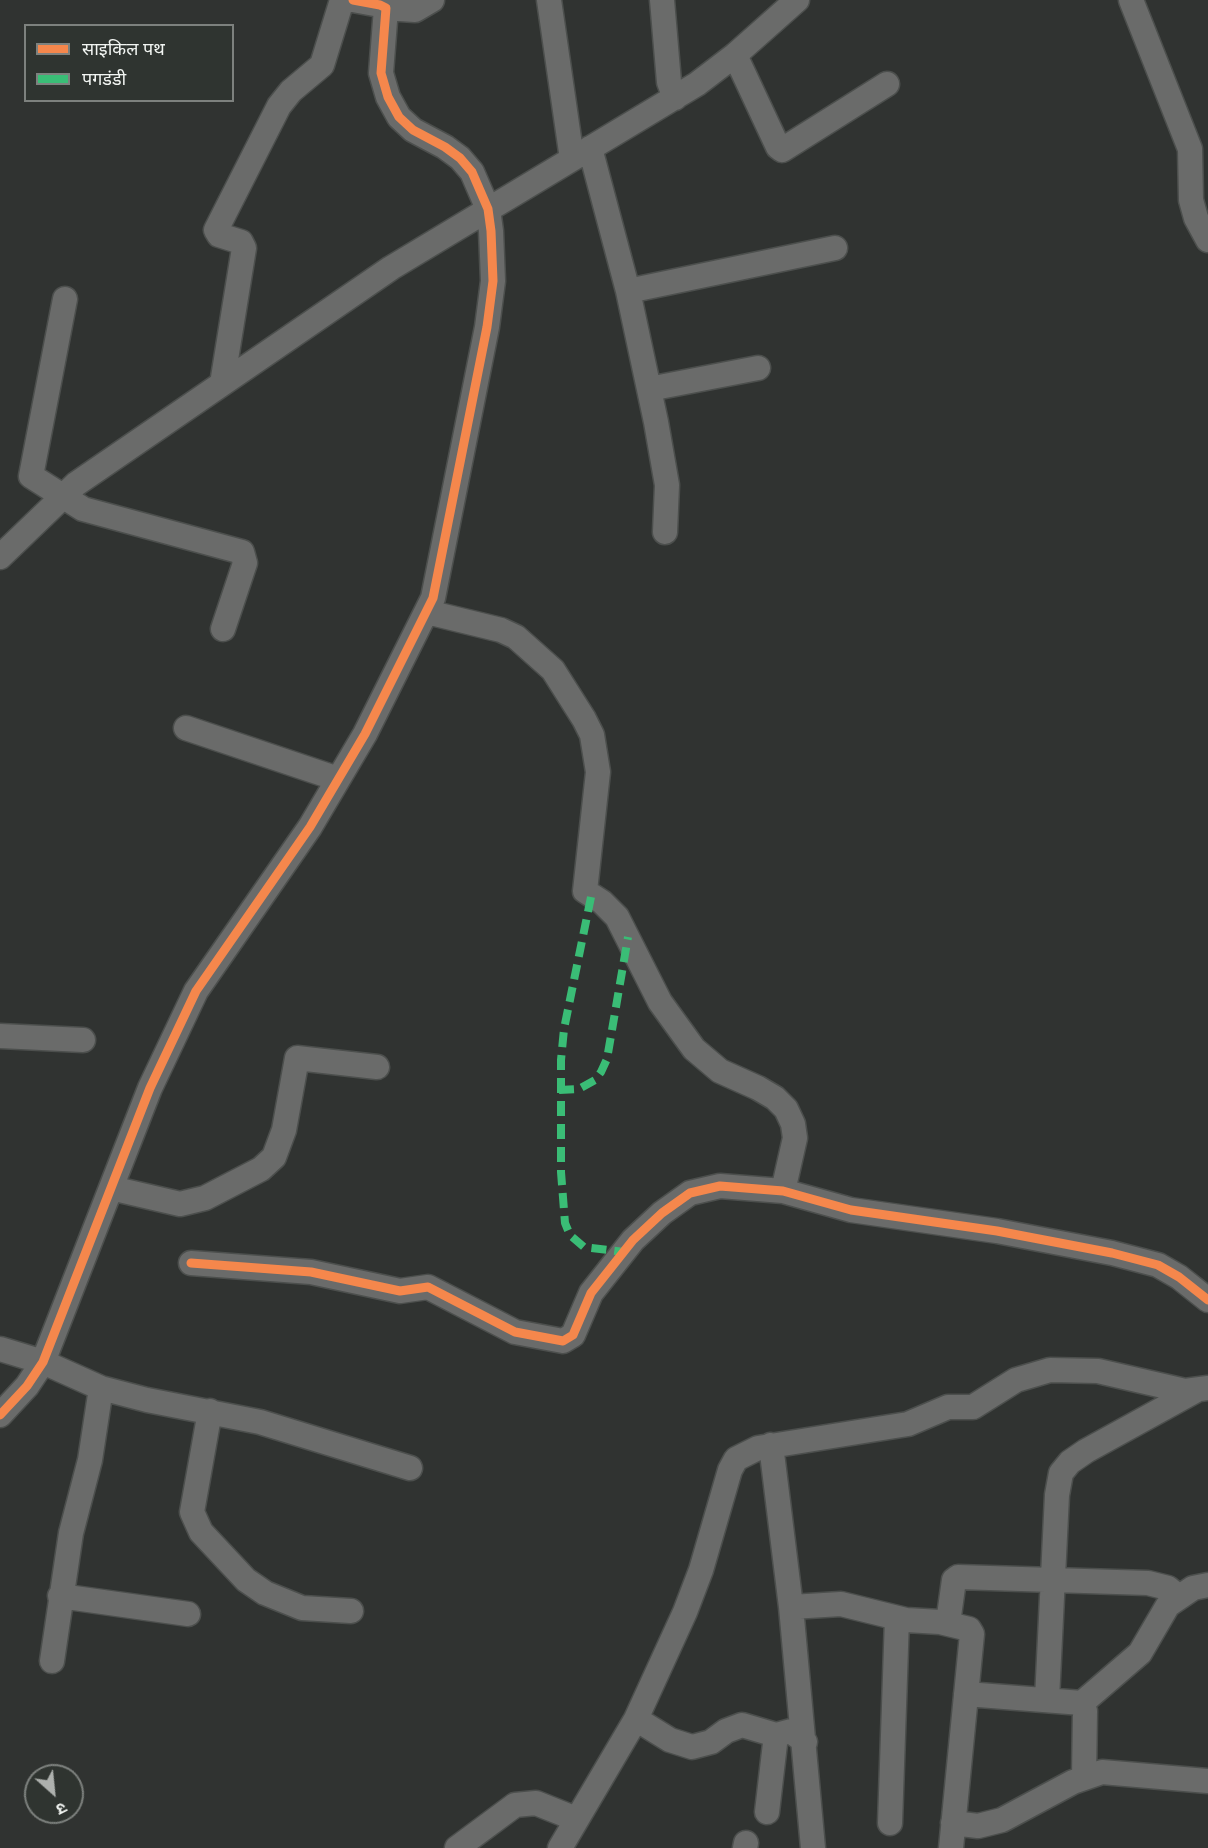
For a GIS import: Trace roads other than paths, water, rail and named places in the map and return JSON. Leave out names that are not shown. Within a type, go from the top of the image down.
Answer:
[{"type":"street","points":[[222,384],[244,248],[241,242],[219,236],[216,230],[279,106],[291,91],[322,65],[342,0]]},
{"type":"street","points":[[353,0],[380,4],[386,8],[415,10],[432,0]]},
{"type":"street","points":[[549,0],[581,154],[628,291],[667,484],[665,532]]},
{"type":"street","points":[[663,0],[669,82],[675,98]]},
{"type":"street","points":[[0,557],[64,495],[222,384],[391,268],[675,98],[735,55],[797,0]]},
{"type":"street","points":[[1131,0],[1190,149],[1191,200],[1196,218],[1208,240]]},
{"type":"street","points":[[0,1415],[27,1386],[43,1362],[150,1088],[196,991],[310,827],[365,734],[427,612],[435,589],[487,327],[493,271],[488,209],[472,172],[460,158],[412,130],[399,117],[388,97],[381,73],[386,8]]},
{"type":"street","points":[[735,55],[778,147],[782,150],[887,84]]},
{"type":"street","points":[[628,291],[834,248]]},
{"type":"street","points":[[65,299],[30,473],[36,482],[64,495],[83,509],[242,552],[245,563],[223,629]]},
{"type":"street","points":[[649,389],[758,368]]},
{"type":"street","points":[[427,612],[501,630],[516,637],[553,670],[578,709],[592,735],[598,772],[585,891],[602,902],[617,917],[660,1002],[694,1049],[720,1071],[758,1088],[775,1098],[786,1109],[793,1124],[795,1138],[783,1191]]},
{"type":"street","points":[[186,729],[338,779]]},
{"type":"street","points":[[0,1036],[83,1040]]},
{"type":"street","points":[[111,1188],[180,1204],[205,1198],[261,1169],[274,1157],[284,1130],[297,1058],[377,1067]]},
{"type":"street","points":[[191,1263],[311,1272],[400,1291],[428,1287],[515,1332],[563,1341],[573,1335],[591,1293],[633,1240],[676,1202],[690,1193],[720,1186],[783,1191],[851,1210],[997,1232],[1112,1253],[1158,1265],[1192,1286],[1208,1300]]},
{"type":"street","points":[[0,1349],[43,1362],[101,1388],[294,1431],[410,1468]]},
{"type":"street","points":[[560,1848],[636,1719],[685,1612],[701,1569],[730,1470],[736,1459],[747,1452],[771,1445],[802,1443],[857,1430],[908,1424],[948,1407],[973,1407],[1016,1380],[1050,1370],[1098,1371],[1202,1390]]},
{"type":"street","points":[[52,1661],[71,1533],[93,1443],[101,1388]]},
{"type":"street","points":[[1047,1699],[1058,1480],[1065,1467],[1086,1451],[1202,1390]]},
{"type":"street","points":[[210,1411],[192,1512],[201,1532],[246,1580],[265,1593],[302,1608],[351,1611]]},
{"type":"street","points":[[771,1445],[791,1606],[813,1848]]},
{"type":"street","points":[[948,1623],[954,1580],[958,1577],[1052,1582],[1148,1583],[1168,1588],[1178,1596]]},
{"type":"street","points":[[966,1694],[1082,1703],[1140,1653],[1168,1605],[1178,1596],[1193,1588],[1208,1585]]},
{"type":"street","points":[[60,1596],[188,1614]]},
{"type":"street","points":[[791,1606],[841,1604],[897,1618],[963,1625],[972,1634],[951,1848]]},
{"type":"street","points":[[890,1823],[897,1618]]},
{"type":"street","points":[[1082,1703],[1085,1711],[1084,1777]]},
{"type":"street","points":[[636,1719],[670,1740],[692,1747],[711,1742],[726,1731],[742,1725],[776,1735],[791,1731],[805,1742]]},
{"type":"street","points":[[767,1812],[776,1735]]},
{"type":"street","points":[[953,1823],[978,1826],[1002,1820],[1084,1777],[1101,1772],[1208,1781]]},
{"type":"street","points":[[456,1848],[515,1804],[536,1803],[576,1819]]}]
